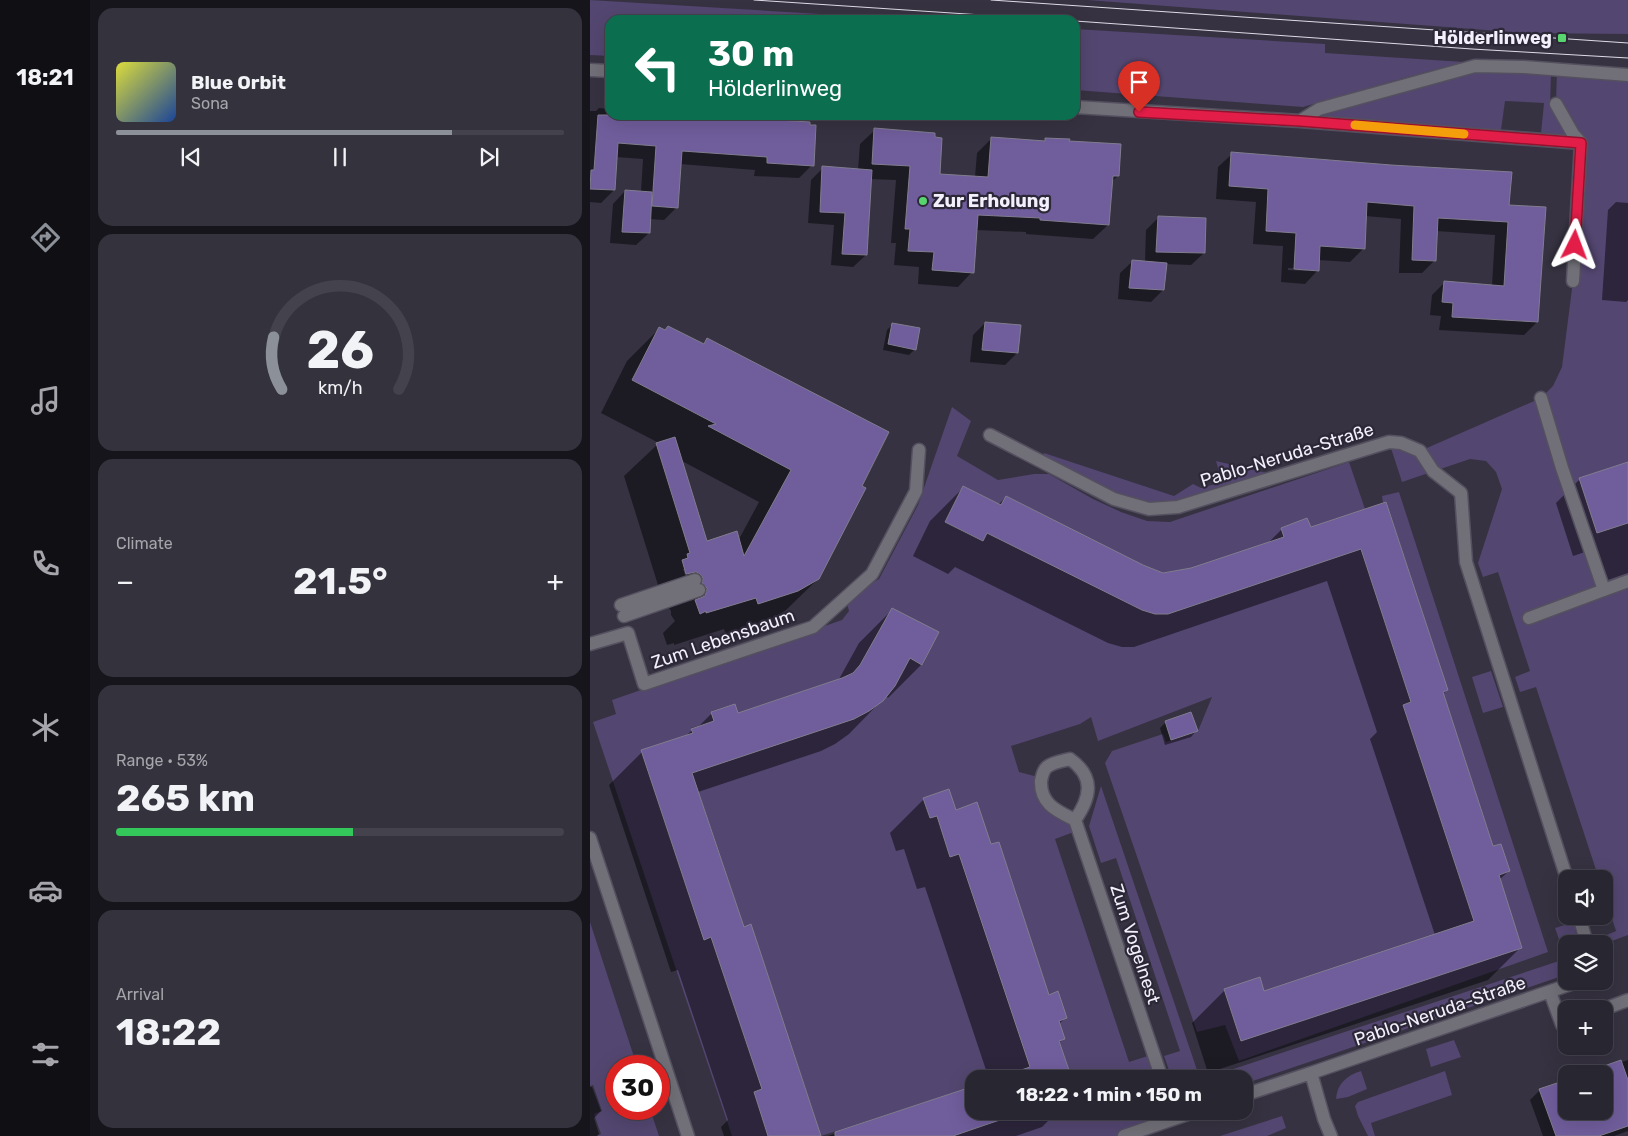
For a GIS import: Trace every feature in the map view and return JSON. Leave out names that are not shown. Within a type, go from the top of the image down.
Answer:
[{"type":"street","points":[[1300,121],[1319,109],[1475,66],[1524,67],[1628,75]]},
{"type":"street","points":[[590,70],[605,71]]},
{"type":"street","points":[[1556,104],[1573,134],[1581,143],[1573,281]]},
{"type":"street","points":[[1080,107],[1300,121],[1581,143]]},
{"type":"street","points":[[1541,398],[1562,468],[1604,590]]},
{"type":"street","name":"Pablo-Neruda-Straße","points":[[990,435],[1114,498],[1149,509],[1178,507],[1389,442],[1401,443],[1420,450],[1433,471],[1461,493],[1466,562],[1564,870]]},
{"type":"street","name":"Zum Lebensbaum","points":[[590,644],[628,633],[644,684],[813,627],[872,574],[916,491],[919,450]]},
{"type":"street","points":[[1528,618],[1628,581]]},
{"type":"street","points":[[622,610],[697,585]]},
{"type":"street","points":[[1070,759],[1079,766],[1086,777],[1089,793],[1084,808],[1075,820],[1048,804],[1041,793],[1045,768],[1070,759]]},
{"type":"street","name":"Zum Vogelnest","points":[[1075,820],[1159,1070]]},
{"type":"street","points":[[590,838],[688,1136]]},
{"type":"street","name":"Pablo-Neruda-Straße","points":[[1253,1092],[1558,989]]},
{"type":"street","points":[[1550,992],[1558,1014]]},
{"type":"street","points":[[1613,1006],[1628,1000]]},
{"type":"street","points":[[1311,1073],[1324,1119],[1331,1136]]},
{"type":"street","points":[[1124,1136],[1162,1120]]},
{"type":"shaded area","points":[[590,0],[837,15],[605,15],[605,56],[590,55]]},
{"type":"shaded area","points":[[1087,0],[1628,0],[1628,34],[1526,33]]},
{"type":"shaded area","points":[[1080,29],[1325,44],[1325,53],[1464,62],[1303,107],[1080,90]]},
{"type":"shaded area","points":[[1476,69],[1551,75],[1550,106],[1567,136],[1541,133],[1544,103],[1505,101],[1501,130],[1323,118],[1323,112]]},
{"type":"shaded area","points":[[1557,70],[1628,78],[1628,935],[1613,941],[1613,935],[1607,935],[1616,931],[1613,922],[1613,870],[1596,870],[1536,687],[1520,692],[1515,677],[1530,671],[1498,572],[1483,577],[1478,563],[1502,489],[1496,472],[1486,461],[1470,459],[1402,482],[1389,442],[1420,451],[1541,398],[1553,386],[1562,367],[1573,281],[1581,143],[1556,104]]},
{"type":"shaded area","points":[[952,407],[971,421],[957,456],[998,480],[1034,474],[1049,474],[1093,499],[1147,521],[1170,522],[1349,462],[1365,509],[1311,527],[1307,519],[1284,537],[1191,568],[1163,573],[1143,565],[1006,496],[1001,505],[963,486],[945,522],[982,541],[987,533],[1142,610],[1155,614],[1169,614],[1361,549],[1411,702],[1403,705],[1474,921],[1264,991],[1242,1040],[1522,947],[1498,875],[1510,871],[1501,844],[1493,846],[1443,692],[1448,690],[1386,502],[1383,503],[1382,496],[1399,492],[1548,952],[1239,1061],[1225,1025],[1197,1032],[1105,763],[1112,751],[1163,734],[1166,742],[1198,731],[1212,697],[1098,741],[1091,717],[1080,724],[1011,746],[1019,772],[1042,778],[1041,793],[1079,830],[1055,839],[1129,1062],[1154,1054],[1159,1070],[1069,1070],[1059,1041],[1059,1021],[1067,1017],[1058,992],[1049,995],[999,843],[991,845],[977,803],[956,810],[949,790],[923,799],[930,818],[937,816],[950,856],[959,854],[1030,1067],[1021,1070],[965,1070],[965,1089],[821,1136],[751,924],[744,927],[692,773],[855,718],[866,712],[889,694],[910,658],[923,665],[938,632],[860,665],[853,673],[842,678],[738,713],[735,704],[712,711],[714,721],[691,728],[693,733],[641,751],[704,939],[711,937],[762,1089],[754,1092],[763,1118],[780,1136],[732,1136],[593,722],[616,714],[612,700],[842,620],[849,611],[845,597],[879,579],[918,505]]},
{"type":"shaded area","points":[[1044,453],[1174,496],[1193,484],[1201,488],[1222,482],[1216,461],[1279,476],[1149,509],[1041,461]]},
{"type":"shaded area","points":[[1491,671],[1503,707],[1483,713],[1472,677]]},
{"type":"shaded area","points":[[1101,786],[1197,1070],[1169,1070],[1164,1056],[1180,1051],[1116,858],[1101,863],[1089,826]]},
{"type":"shaded area","points":[[590,922],[633,1055],[605,1055],[605,1120],[654,1120],[659,1136],[596,1136],[601,1134],[594,1114],[602,1111],[593,1085],[590,1086]]},
{"type":"shaded area","points":[[1564,925],[1575,925],[1576,935],[1558,936],[1555,928]]},
{"type":"shaded area","points":[[1558,961],[1558,977],[1253,1081],[1253,1070],[1230,1070]]},
{"type":"shaded area","points":[[1454,1040],[1461,1057],[1431,1067],[1426,1049]]},
{"type":"shaded area","points":[[1361,1071],[1367,1089],[1348,1097],[1336,1099],[1338,1089],[1344,1081],[1351,1075]]},
{"type":"shaded area","points":[[1445,1071],[1452,1095],[1371,1123],[1375,1136],[1368,1136],[1355,1106],[1358,1102]]},
{"type":"shaded area","points":[[1282,1116],[1286,1128],[1267,1136],[1220,1136]]},
{"type":"shaded area","points":[[1000,1120],[1170,1120],[1124,1136],[953,1136]]},
{"type":"building","points":[[598,115],[605,115],[605,120],[776,120],[810,122],[810,125],[816,125],[814,166],[767,163],[767,157],[682,151],[678,208],[652,206],[656,146],[618,143],[615,190],[590,189],[591,170],[594,170]]},
{"type":"building","points":[[874,128],[935,133],[935,137],[942,138],[940,174],[988,177],[991,137],[1045,141],[1045,138],[1070,139],[1069,141],[1121,144],[1119,176],[1113,176],[1109,225],[1040,220],[1040,218],[978,215],[974,273],[932,270],[934,252],[908,251],[910,229],[905,229],[910,166],[872,164]]},
{"type":"building","points":[[1231,152],[1391,165],[1512,172],[1509,205],[1546,207],[1538,322],[1452,317],[1453,303],[1442,302],[1444,281],[1504,286],[1508,222],[1438,218],[1436,261],[1412,260],[1414,206],[1367,202],[1365,249],[1320,246],[1319,271],[1294,269],[1296,233],[1266,231],[1268,189],[1229,186]]},
{"type":"building","points":[[822,166],[872,170],[867,255],[842,254],[845,213],[820,212]]},
{"type":"building","points":[[625,190],[652,192],[650,233],[622,232]]},
{"type":"building","points":[[1158,216],[1206,218],[1205,253],[1156,252]]},
{"type":"building","points":[[1132,260],[1167,263],[1164,290],[1129,288]]},
{"type":"building","points":[[985,322],[1021,325],[1018,353],[982,350]]},
{"type":"building","points":[[892,323],[920,328],[916,350],[888,344]]},
{"type":"building","points":[[668,326],[704,344],[707,338],[889,432],[862,486],[866,488],[819,579],[798,591],[758,604],[756,598],[700,614],[695,600],[705,596],[707,588],[702,583],[703,578],[700,574],[696,572],[686,574],[682,560],[688,558],[687,554],[690,553],[656,443],[675,437],[707,541],[737,531],[744,556],[791,470],[708,426],[716,424],[632,380],[659,327],[665,330]]},
{"type":"building","points":[[1628,462],[1628,523],[1597,533],[1579,478]]},
{"type":"building","points":[[963,486],[1001,505],[1006,496],[1143,565],[1163,573],[1191,568],[1284,537],[1281,528],[1307,518],[1311,527],[1386,502],[1448,690],[1443,692],[1493,846],[1501,844],[1510,871],[1499,875],[1522,948],[1241,1041],[1224,989],[1260,977],[1264,991],[1474,921],[1403,705],[1411,702],[1361,549],[1168,614],[1155,614],[1142,610],[987,533],[983,541],[945,522]]},
{"type":"building","points":[[892,608],[939,632],[922,665],[910,658],[895,686],[883,701],[854,719],[692,773],[744,927],[751,924],[821,1136],[768,1136],[754,1092],[762,1089],[711,937],[704,940],[641,750],[693,733],[691,729],[714,721],[711,712],[735,704],[738,713],[853,673],[860,665]]},
{"type":"building","points":[[1191,712],[1198,731],[1171,740],[1165,721]]},
{"type":"building","points":[[949,789],[956,810],[977,802],[991,844],[999,842],[1049,995],[1058,991],[1067,1018],[1059,1021],[1065,1039],[1059,1041],[1069,1070],[1021,1070],[1030,1067],[959,854],[950,857],[937,816],[930,818],[923,798]]},
{"type":"building","points":[[1621,1060],[1628,1080],[1628,1126],[1599,1136],[1556,1136],[1539,1089],[1558,1083],[1558,1120],[1613,1120],[1613,1065],[1607,1065]]},
{"type":"building","points":[[965,1089],[965,1120],[1000,1120],[953,1136],[835,1136],[835,1132]]},
{"type":"tram line","points":[[754,0],[982,15]]},
{"type":"tram line","points":[[991,0],[1628,43]]},
{"type":"tram line","points":[[1080,21],[1628,58]]},
{"type":"slow traffic","points":[[1355,125],[1464,134]]},
{"type":"place","name":"Hölderlinweg","points":[[1562,38]]},
{"type":"place","name":"Zur Erholung","points":[[923,201]]},
{"type":"route","points":[[1139,112],[1300,121],[1581,143],[1575,245]]}]
